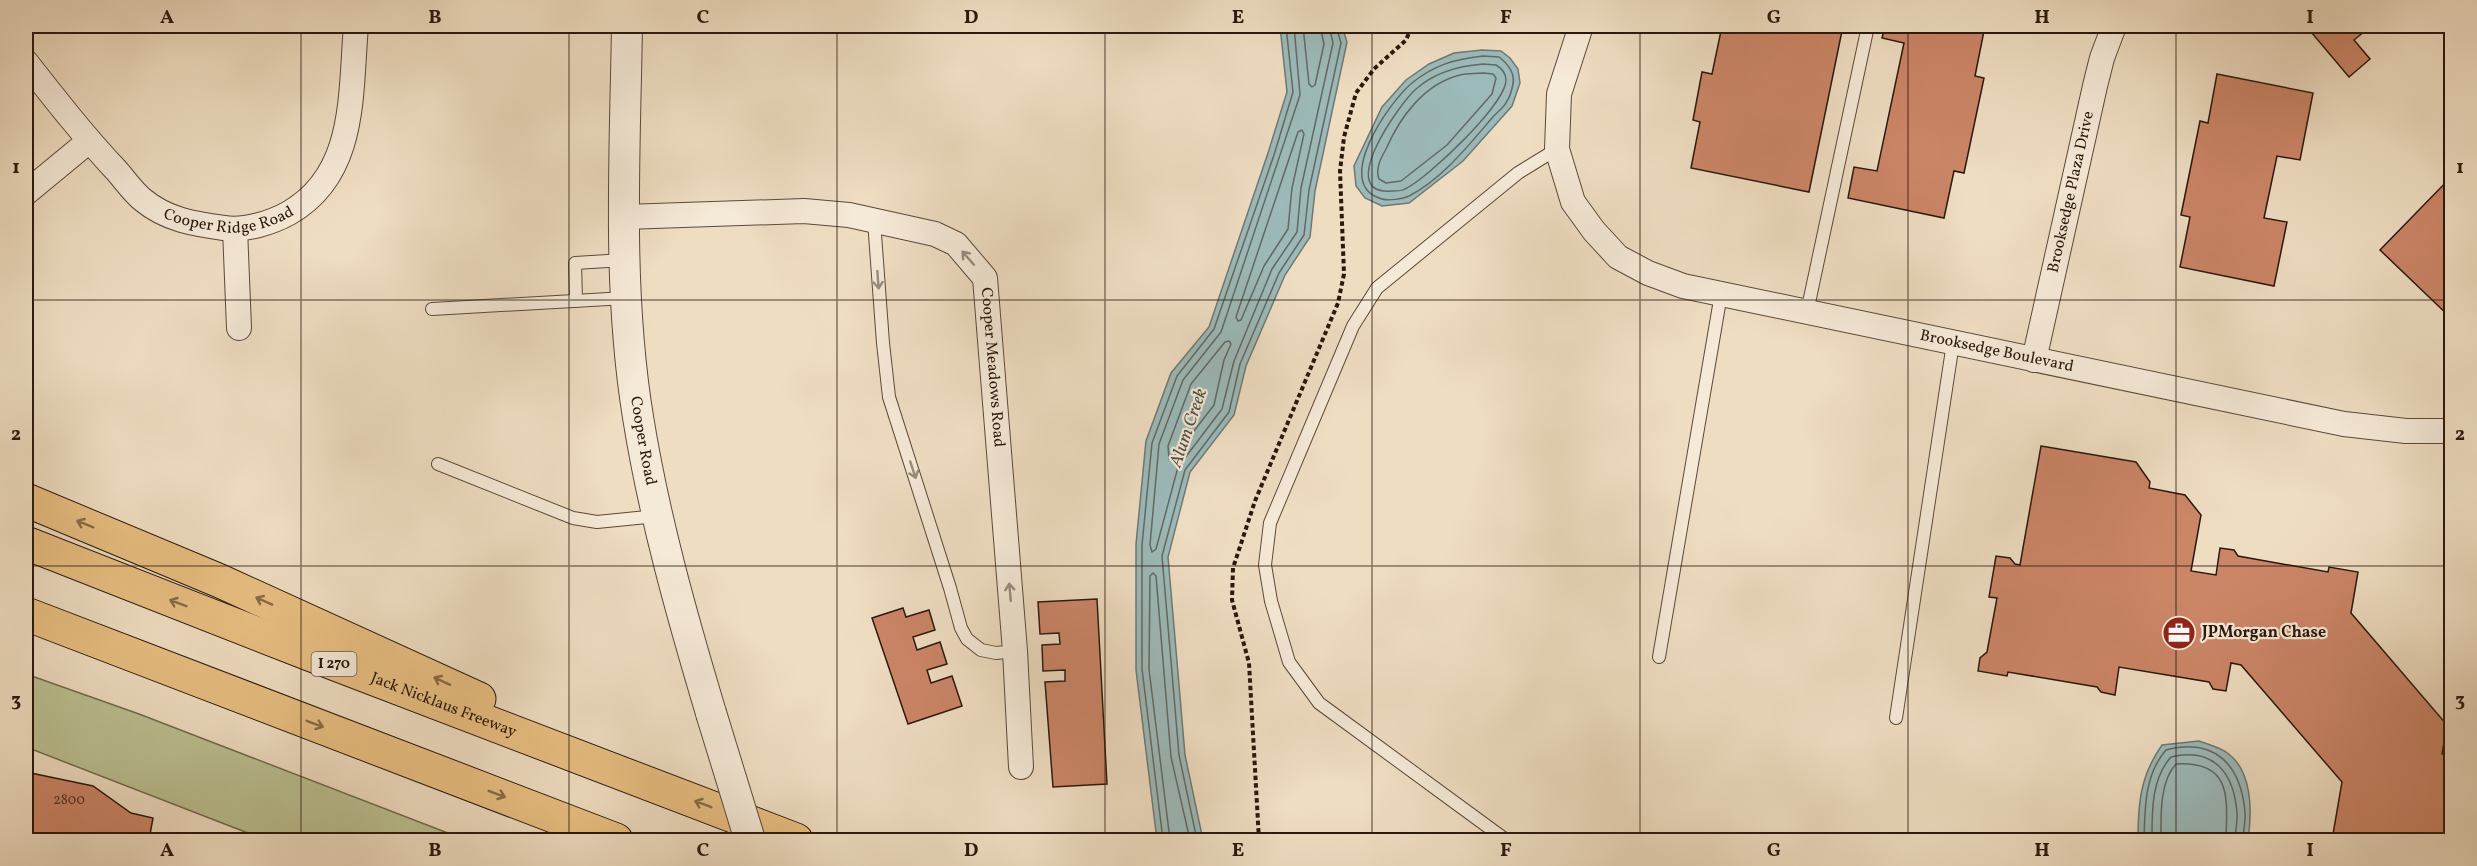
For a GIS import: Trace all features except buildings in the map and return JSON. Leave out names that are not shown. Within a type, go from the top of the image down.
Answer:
[{"type":"highway","points":[[26,500],[220,581],[446,683],[645,782]]},
{"type":"highway","name":"Jack Nicklaus Freeway","points":[[26,543],[796,840]]},
{"type":"highway","points":[[26,614],[616,840]]},
{"type":"highway","points":[[26,630],[260,703]]},
{"type":"street","name":"Cooper Ridge Road","points":[[26,62],[89,141],[144,201],[165,214],[187,223],[235,229],[277,220],[297,208],[314,197],[334,168],[345,138],[356,26]]},
{"type":"street","name":"Cooper Road","points":[[627,26],[624,217],[627,298],[638,416],[677,601],[750,840]]},
{"type":"street","name":"Brooksedge Boulevard","points":[[1581,26],[1559,94],[1557,149],[1573,202],[1594,231],[1618,257],[1648,273],[1683,286],[2344,424],[2406,431],[2451,431]]},
{"type":"street","name":"Brooksedge Plaza Drive","points":[[2034,360],[2095,86],[2114,26]]},
{"type":"street","points":[[26,193],[89,141]]},
{"type":"street","name":"Cooper Meadows Road","points":[[624,217],[804,211],[849,215],[935,234],[956,244],[985,278],[1015,651],[1020,767]]},
{"type":"street","points":[[235,229],[239,328]]},
{"type":"lane","points":[[1807,312],[1868,26]]},
{"type":"lane","points":[[1506,840],[1319,703],[1289,662],[1271,601],[1265,565],[1270,523],[1353,326],[1377,288],[1518,173],[1557,149]]},
{"type":"lane","points":[[874,221],[889,397],[951,588],[960,628],[967,639],[981,650],[996,653],[1015,651]]},
{"type":"lane","points":[[576,301],[575,263],[626,260]]},
{"type":"lane","points":[[1659,657],[1721,294]]},
{"type":"lane","points":[[432,309],[627,298]]},
{"type":"lane","points":[[1896,718],[1953,343]]},
{"type":"lane","points":[[438,464],[573,518],[597,522],[658,516]]},
{"type":"green space","points":[[26,674],[139,714],[466,840],[266,840],[26,747]]},
{"type":"water","name":"Alum Creek","points":[[1280,26],[1342,26],[1347,42],[1315,191],[1310,237],[1285,275],[1246,366],[1234,415],[1190,472],[1168,557],[1185,755],[1203,840],[1157,840],[1136,670],[1136,544],[1146,441],[1171,373],[1209,327],[1268,153],[1287,92]]},
{"type":"water","points":[[1482,50],[1501,51],[1518,69],[1520,83],[1512,106],[1463,161],[1409,203],[1382,206],[1365,198],[1356,186],[1354,166],[1382,107],[1406,80],[1429,64],[1454,53]]},
{"type":"water","points":[[2199,741],[2226,752],[2241,769],[2249,792],[2248,840],[2138,840],[2139,814],[2145,779],[2162,745]]},
{"type":"place","name":"JPMorgan Chase","points":[[2179,633]]}]
